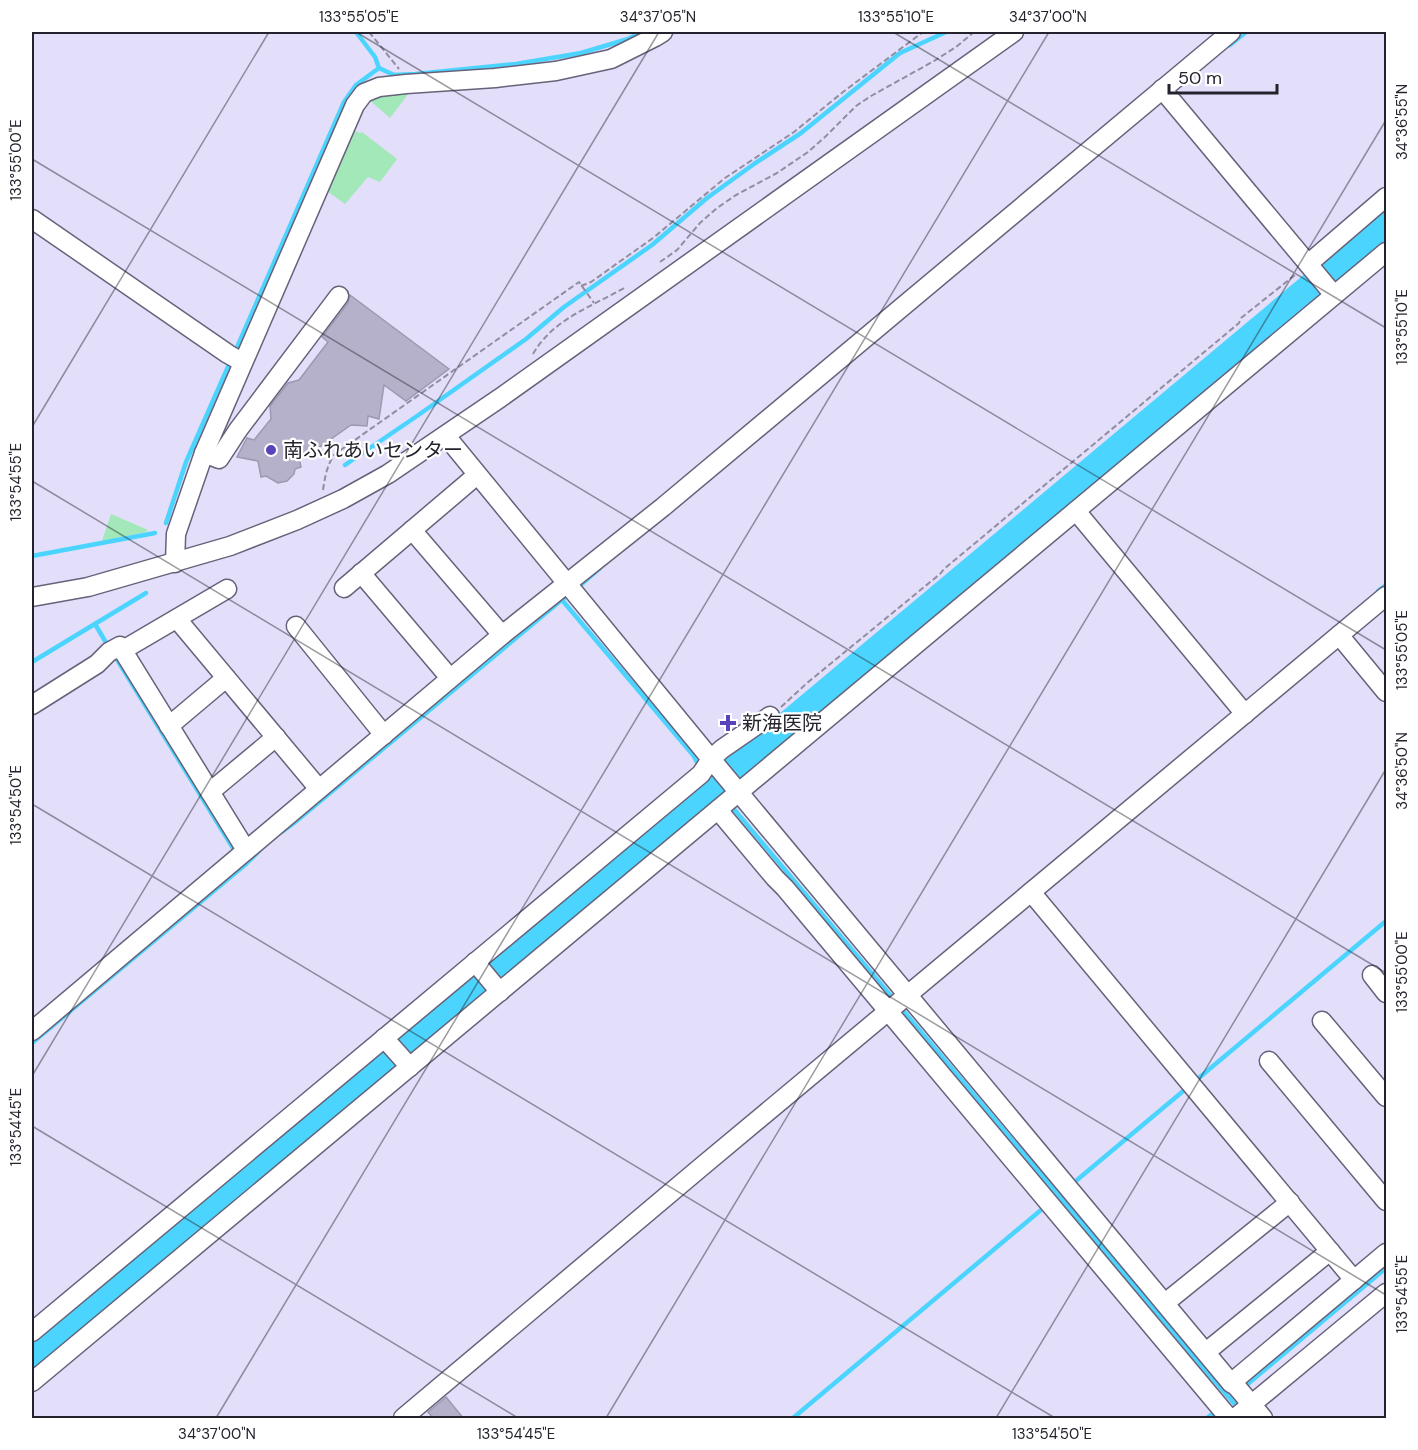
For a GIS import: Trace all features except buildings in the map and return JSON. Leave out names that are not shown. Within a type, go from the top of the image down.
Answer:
[{"type":"street","points":[[175,563],[176,534],[236,358],[355,105],[364,93],[379,87],[556,71],[611,59],[663,32]]},
{"type":"street","points":[[32,597],[88,587],[230,546],[297,520],[343,499],[388,474],[446,436],[1014,32]]},
{"type":"street","points":[[32,1031],[501,635],[572,590],[697,478],[1166,94],[1231,32]]},
{"type":"street","points":[[1166,94],[1321,279]]},
{"type":"street","points":[[32,1382],[406,1062],[718,810],[736,787],[1076,511],[1321,279],[1386,197]]},
{"type":"street","points":[[32,219],[236,358]]},
{"type":"street","points":[[1321,279],[1386,252]]},
{"type":"street","points":[[204,453],[219,459],[238,430],[339,296]]},
{"type":"street","points":[[446,436],[736,787],[893,1004],[1238,1406]]},
{"type":"street","points":[[344,588],[477,475]]},
{"type":"street","points":[[1076,511],[1241,710]]},
{"type":"street","points":[[412,530],[501,635]]},
{"type":"street","points":[[361,573],[450,678]]},
{"type":"street","points":[[32,705],[116,650],[227,589]]},
{"type":"street","points":[[403,1419],[893,1004],[1031,892],[1241,710],[1386,596]]},
{"type":"street","points":[[177,618],[319,789]]},
{"type":"street","points":[[296,626],[384,735]]},
{"type":"street","points":[[1339,635],[1386,692]]},
{"type":"street","points":[[116,650],[169,726],[210,792],[242,854]]},
{"type":"street","points":[[169,726],[226,678]]},
{"type":"street","points":[[32,1332],[477,964],[701,774],[714,762],[722,749],[770,716]]},
{"type":"street","points":[[210,792],[276,737]]},
{"type":"street","points":[[718,810],[1165,1303],[1206,1352],[1238,1406]]},
{"type":"street","points":[[1031,892],[1354,1280]]},
{"type":"street","points":[[477,964],[496,988]]},
{"type":"street","points":[[1372,975],[1386,993]]},
{"type":"street","points":[[1322,1021],[1386,1096]]},
{"type":"street","points":[[386,1040],[406,1062]]},
{"type":"street","points":[[1269,1061],[1386,1201]]},
{"type":"street","points":[[1165,1303],[1290,1202]]},
{"type":"street","points":[[1206,1352],[1330,1251]]},
{"type":"street","points":[[1238,1406],[1354,1280],[1386,1253]]},
{"type":"street","points":[[1238,1406],[1386,1293]]},
{"type":"path","points":[[369,32],[400,70]]},
{"type":"path","points":[[582,287],[653,238],[725,178],[794,132],[923,32]]},
{"type":"path","points":[[658,264],[677,250],[700,223],[717,208],[808,152],[856,106],[870,96],[934,61],[974,32]]},
{"type":"path","points":[[770,716],[1239,323],[1241,318],[1321,279]]},
{"type":"path","points":[[322,496],[327,471],[335,454],[579,282],[594,303]]},
{"type":"path","points":[[530,359],[534,351],[556,326],[629,285]]},
{"type":"green space","points":[[409,93],[390,118],[368,99],[386,94]]},
{"type":"green space","points":[[353,130],[362,132],[397,159],[380,182],[368,177],[345,204],[327,191]]},
{"type":"green space","points":[[111,514],[148,530],[102,541]]},
{"type":"waterway","points":[[235,352],[344,102],[356,85],[379,68],[375,57],[356,32]]},
{"type":"waterway","points":[[379,68],[394,75],[516,64],[581,53],[628,39],[641,32]]},
{"type":"waterway","points":[[345,465],[526,339],[564,307],[652,245],[707,198],[801,133],[900,53],[946,32]]},
{"type":"waterway","points":[[1230,45],[1246,32]]},
{"type":"waterway","points":[[32,1356],[1386,223]]},
{"type":"waterway","points":[[166,523],[186,462],[231,360]]},
{"type":"waterway","points":[[32,556],[155,533]]},
{"type":"waterway","points":[[577,588],[600,568]]},
{"type":"waterway","points":[[1378,591],[1386,585]]},
{"type":"waterway","points":[[32,662],[146,593]]},
{"type":"waterway","points":[[283,831],[570,593]]},
{"type":"waterway","points":[[562,600],[693,755],[698,764]]},
{"type":"waterway","points":[[95,624],[108,646]]},
{"type":"waterway","points":[[113,653],[236,853]]},
{"type":"waterway","points":[[708,776],[715,784]]},
{"type":"waterway","points":[[712,786],[717,793]]},
{"type":"waterway","points":[[733,808],[895,1001]]},
{"type":"waterway","points":[[32,1043],[259,851]]},
{"type":"waterway","points":[[1194,1082],[1386,921]]},
{"type":"waterway","points":[[900,1007],[1239,1409]]},
{"type":"waterway","points":[[1077,1180],[1188,1087]]},
{"type":"waterway","points":[[793,1418],[1041,1210]]},
{"type":"waterway","points":[[1243,1388],[1386,1268]]},
{"type":"waterway","points":[[1207,1418],[1216,1411]]},
{"type":"place","name":"南ふれあいセンター","points":[[271,450]]},
{"type":"place","name":"新海医院","points":[[728,723]]}]
